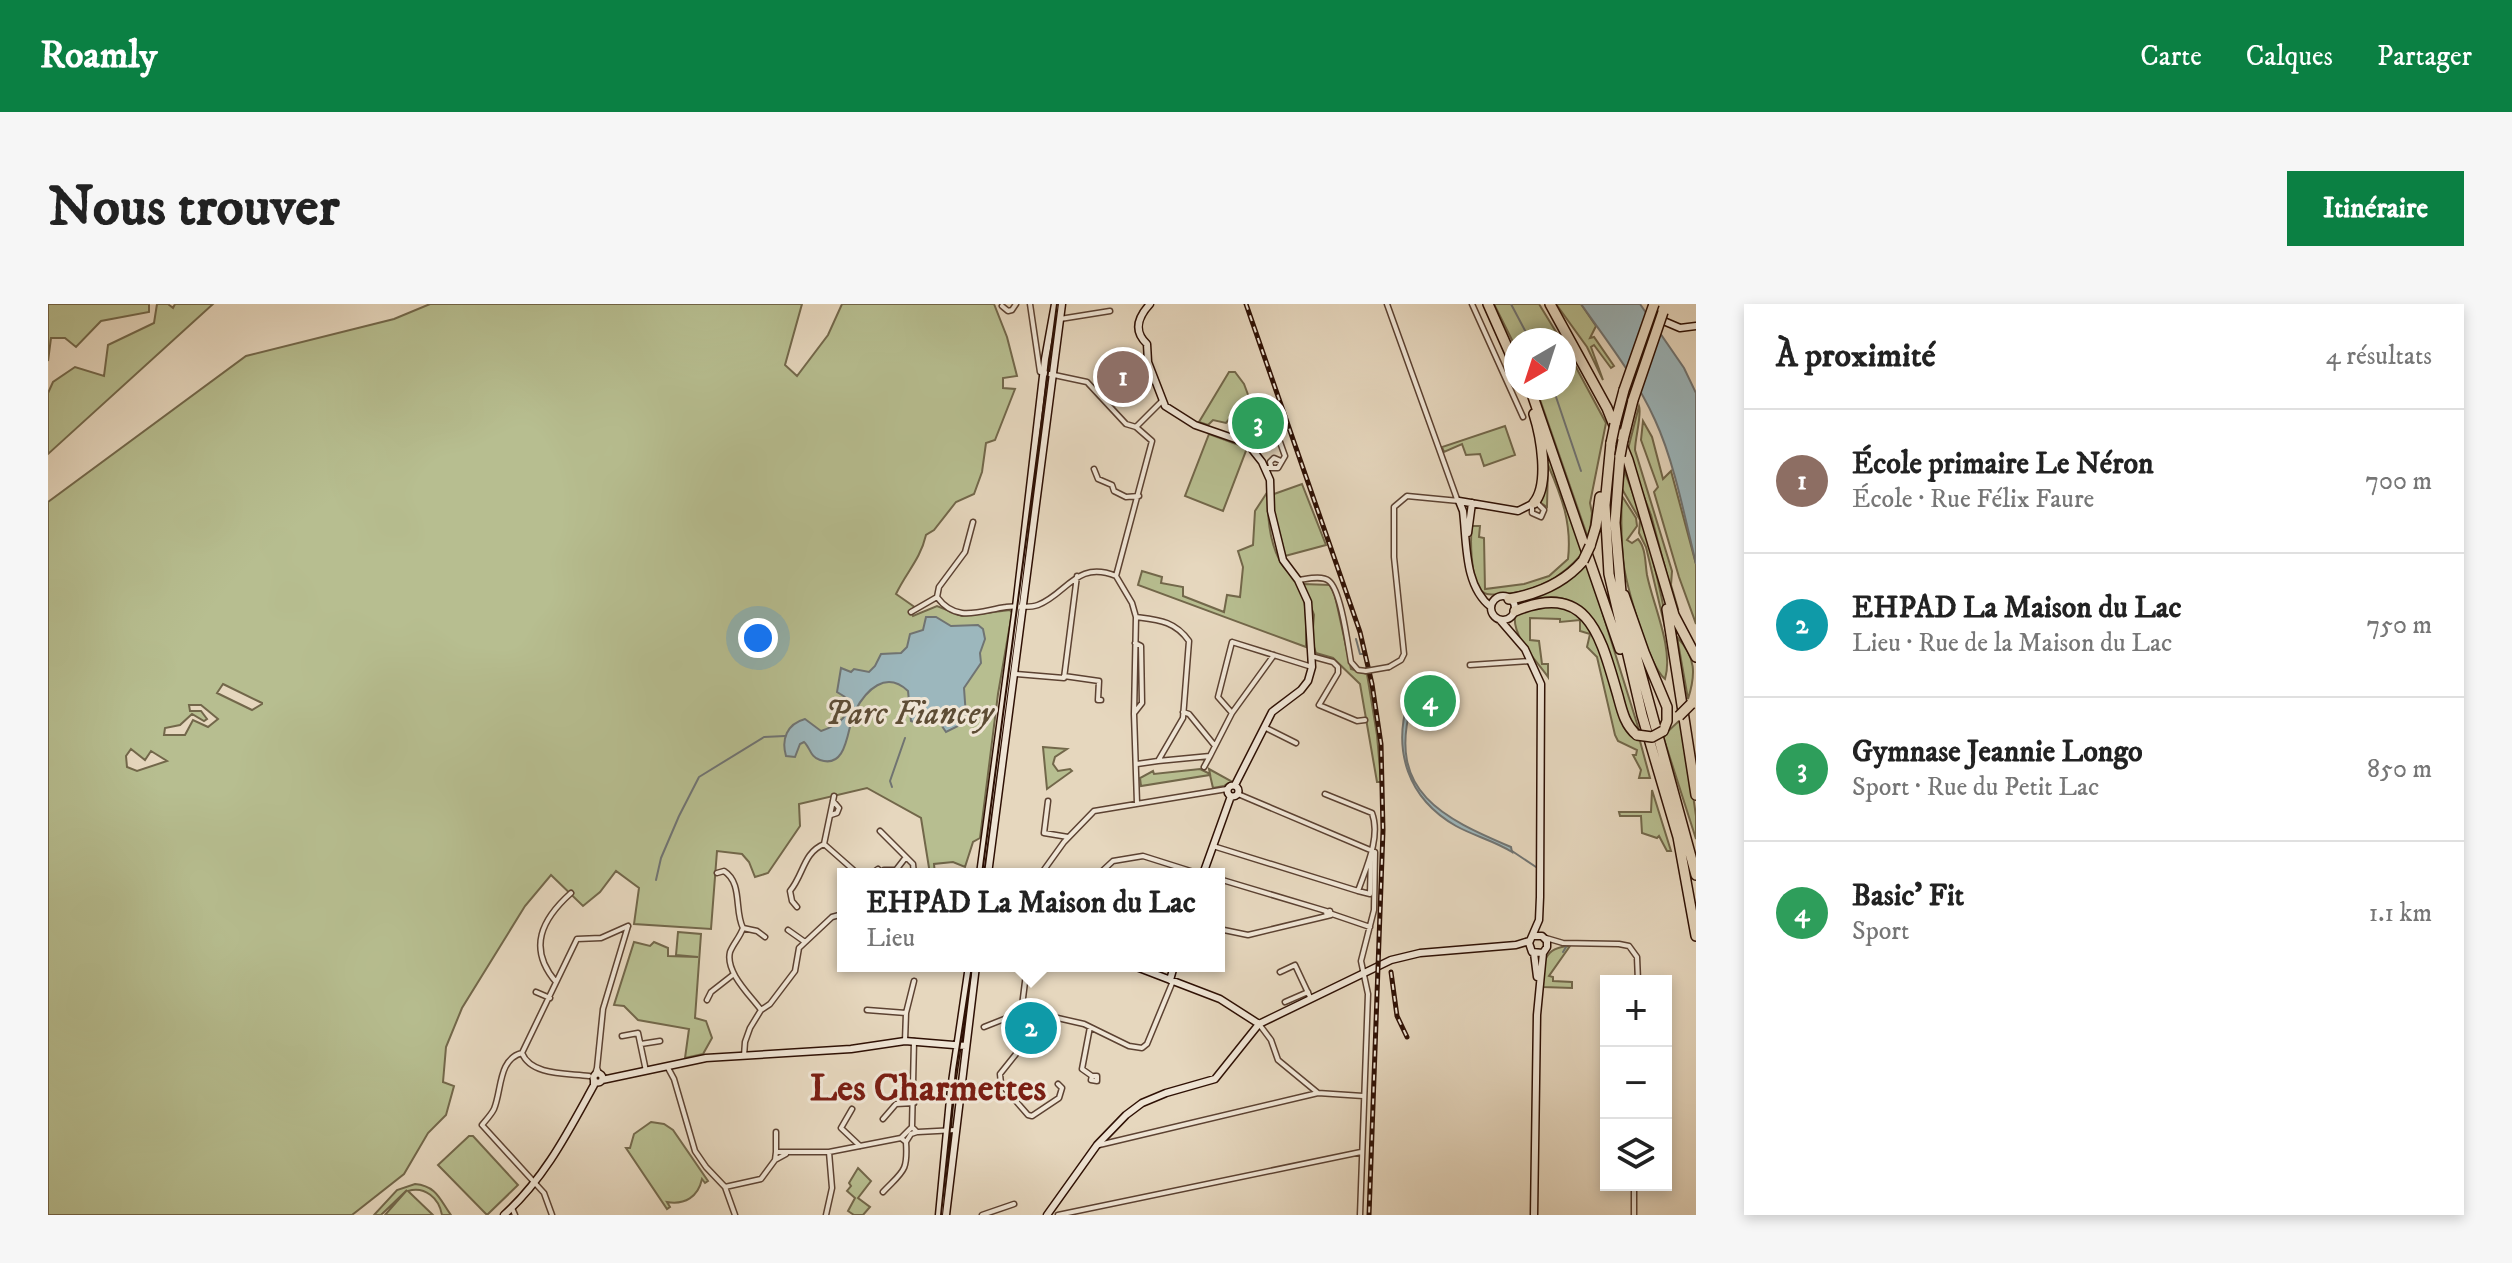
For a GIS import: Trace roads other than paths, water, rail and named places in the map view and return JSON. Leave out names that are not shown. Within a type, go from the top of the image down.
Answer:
[{"type":"highway","points":[[1488,304],[1504,334]]},
{"type":"highway","points":[[1488,304],[1504,340]]},
{"type":"highway","points":[[1550,304],[1607,408],[1628,460],[1674,615],[1696,657]]},
{"type":"highway","points":[[1642,715],[1609,574],[1605,505],[1615,424],[1654,304]]},
{"type":"highway","points":[[1664,308],[1623,440],[1615,523],[1622,604],[1696,875]]},
{"type":"highway","points":[[1530,400],[1541,443],[1542,489],[1533,504]]},
{"type":"highway","points":[[1531,400],[1642,715],[1678,837],[1696,936]]},
{"type":"highway","points":[[1509,599],[1562,581],[1583,561],[1596,526],[1603,465],[1611,443]]},
{"type":"highway","points":[[1658,557],[1696,795]]},
{"type":"highway","points":[[1621,586],[1667,707],[1663,731]]},
{"type":"highway","points":[[1513,614],[1542,602],[1556,602],[1571,606],[1588,618],[1601,639],[1627,724],[1637,735],[1652,737],[1663,731],[1693,700]]},
{"type":"street","points":[[1002,306],[1008,311],[1016,304]]},
{"type":"street","points":[[1030,304],[1038,367],[1043,373],[1093,386],[1131,427],[1136,427],[1149,437],[1152,447],[1116,576],[1132,603],[1136,617],[1134,714],[1137,803]]},
{"type":"street","points":[[989,868],[1013,674],[1043,373],[1055,304]]},
{"type":"street","points":[[981,868],[1062,304]]},
{"type":"street","points":[[1150,304],[1141,316],[1138,327],[1147,344],[1148,362],[1162,401],[1177,415],[1195,425],[1247,443],[1268,467],[1275,535],[1283,560],[1298,580],[1310,613],[1312,667],[1308,681],[1301,690],[1278,706],[1264,727],[1232,791],[1204,868]]},
{"type":"street","points":[[1387,304],[1453,492],[1459,501],[1476,590],[1491,607],[1493,614],[1520,642]]},
{"type":"street","points":[[1472,304],[1523,417]]},
{"type":"street","points":[[1647,304],[1659,319],[1670,326],[1696,326]]},
{"type":"street","points":[[1060,319],[1110,311]]},
{"type":"street","points":[[1136,427],[1162,401]]},
{"type":"street","points":[[1254,407],[1277,422],[1276,431],[1285,456],[1278,468],[1268,467]]},
{"type":"street","points":[[1094,469],[1098,479],[1112,485],[1114,491],[1126,497],[1139,496]]},
{"type":"street","points":[[1448,498],[1453,492]]},
{"type":"street","points":[[1298,580],[1325,578],[1330,581],[1337,596],[1351,662],[1358,670],[1389,667],[1401,660],[1404,654],[1394,557],[1394,507],[1407,496],[1448,498],[1539,517],[1544,512],[1542,505],[1533,504],[1518,511]]},
{"type":"street","points":[[1467,541],[1474,508],[1472,503]]},
{"type":"street","points":[[1533,504],[1534,515]]},
{"type":"street","points":[[911,612],[937,597],[939,587],[965,552],[973,522]]},
{"type":"street","points":[[937,597],[945,607],[960,613],[1020,607],[1045,602],[1077,576],[1097,572],[1116,576]]},
{"type":"street","points":[[1064,676],[1077,576]]},
{"type":"street","points":[[1476,590],[1486,597],[1509,599],[1513,627],[1528,661],[1540,678],[1543,701],[1539,920],[1545,950],[1538,995],[1534,1215]]},
{"type":"street","points":[[1491,607],[1497,598]]},
{"type":"street","points":[[1500,620],[1513,614]]},
{"type":"street","points":[[1136,617],[1165,621],[1180,628],[1189,641],[1183,718],[1158,761]]},
{"type":"street","points":[[1232,713],[1218,697],[1232,642],[1312,667]]},
{"type":"street","points":[[1204,767],[1232,713],[1274,655]]},
{"type":"street","points":[[1311,656],[1333,662],[1338,667],[1338,673],[1319,705],[1357,721],[1365,720]]},
{"type":"street","points":[[1523,660],[1528,661],[1491,665],[1470,665],[1523,660]]},
{"type":"street","points":[[1013,674],[1099,681],[1098,700],[1101,700]]},
{"type":"street","points":[[1183,712],[1189,714],[1215,746]]},
{"type":"street","points":[[1264,727],[1296,743]]},
{"type":"street","points":[[1136,764],[1210,756]]},
{"type":"street","points":[[1045,868],[1068,837],[1094,811],[1232,791],[1373,852]]},
{"type":"street","points":[[1213,846],[1370,894],[1375,820],[1372,813],[1325,794]]},
{"type":"street","points":[[824,844],[834,798]]},
{"type":"street","points":[[1048,801],[1044,833],[1068,837]]},
{"type":"street","points":[[880,831],[913,868]]},
{"type":"street","points":[[824,844],[851,868]]},
{"type":"street","points":[[797,907],[790,891],[799,881],[805,859],[813,849],[824,844]]},
{"type":"street","points":[[1358,891],[1373,852]]},
{"type":"street","points":[[1360,1215],[1368,994],[1361,956],[1374,910],[1373,852]]},
{"type":"street","points":[[1105,868],[1113,861],[1143,856],[1182,868]]},
{"type":"street","points":[[898,868],[906,857]]},
{"type":"street","points":[[717,873],[724,871],[731,876],[737,894],[740,924],[765,937]]},
{"type":"street","points":[[1225,881],[1370,927]]},
{"type":"street","points":[[556,982],[548,973],[539,944],[545,921],[571,893]]},
{"type":"street","points":[[1225,930],[1248,935],[1328,914]]},
{"type":"street","points":[[744,1056],[745,1042],[761,1010],[770,1004],[795,971],[797,952],[837,916]]},
{"type":"street","points":[[1538,995],[1532,938],[1539,920]]},
{"type":"street","points":[[504,1215],[514,1212],[550,1165],[597,1077],[603,1009],[628,926],[601,938],[577,939],[522,1053],[525,1061],[537,1069],[597,1077],[646,1071],[706,1058],[851,1049],[905,1041],[966,1046]]},
{"type":"street","points":[[743,928],[731,949],[729,961],[734,974],[761,1010]]},
{"type":"street","points":[[788,930],[805,944]]},
{"type":"street","points":[[1285,1002],[1309,995],[1380,964],[1420,953],[1516,945],[1544,937],[1563,943],[1616,943],[1629,946],[1637,957],[1638,975]]},
{"type":"street","points":[[1516,945],[1532,951],[1563,943]]},
{"type":"street","points":[[1280,972],[1295,965],[1309,995]]},
{"type":"street","points":[[946,1215],[957,1045],[968,972]]},
{"type":"street","points":[[939,1215],[975,972]]},
{"type":"street","points":[[1026,972],[1016,1054],[1000,1074],[1001,1084],[1032,1116],[1059,1098],[1062,1088],[1058,1084]]},
{"type":"street","points":[[1149,972],[1220,999],[1259,1024],[1271,1040],[1278,1060],[1318,1093]]},
{"type":"street","points":[[984,1027],[1022,1014],[1064,1018],[1090,1026],[1129,1046],[1142,1048],[1147,1044],[1173,972]]},
{"type":"street","points":[[707,1000],[711,992],[734,974]]},
{"type":"street","points":[[905,1041],[906,1013],[914,981]]},
{"type":"street","points":[[536,992],[550,998]]},
{"type":"street","points":[[1047,1215],[1097,1145],[1126,1115],[1142,1103],[1169,1092],[1215,1079],[1259,1024],[1309,995]]},
{"type":"street","points":[[867,1010],[906,1013]]},
{"type":"street","points":[[1090,1026],[1082,1069],[1092,1076]]},
{"type":"street","points":[[622,1036],[638,1033],[646,1071]]},
{"type":"street","points":[[641,1044],[660,1041]]},
{"type":"street","points":[[776,1152],[829,1152],[901,1138],[912,1127],[914,1041]]},
{"type":"street","points":[[522,1053],[507,1061],[494,1108],[481,1127],[536,1183],[544,1193],[552,1215]]},
{"type":"street","points":[[667,1066],[674,1079],[695,1151],[725,1187],[735,1215]]},
{"type":"street","points":[[1097,1145],[1318,1093],[1363,1096]]},
{"type":"street","points":[[883,1119],[896,1104],[914,1103]]},
{"type":"street","points":[[852,1109],[841,1128],[860,1146]]},
{"type":"street","points":[[912,1127],[917,1132]]},
{"type":"street","points":[[883,1192],[904,1170],[907,1163],[906,1142],[911,1134],[952,1130]]},
{"type":"street","points":[[775,1160],[776,1132]]},
{"type":"street","points":[[901,1138],[906,1142]]},
{"type":"street","points":[[826,1215],[832,1188],[829,1152]]},
{"type":"street","points":[[1058,1215],[1361,1152]]},
{"type":"street","points":[[725,1187],[761,1179],[775,1160],[786,1154]]},
{"type":"street","points":[[1634,1191],[1634,1215]]},
{"type":"street","points":[[982,1215],[1014,1204]]},
{"type":"street","points":[[1001,1209],[1003,1215]]},
{"type":"water","points":[[1581,304],[1640,304],[1684,368],[1696,393],[1696,564],[1673,471],[1655,420],[1630,375]]},
{"type":"water","points":[[926,617],[936,617],[951,626],[978,625],[983,629],[985,639],[980,653],[981,663],[964,688],[966,716],[960,725],[946,732],[931,710],[922,713],[918,724],[911,721],[908,691],[892,682],[884,683],[871,690],[860,703],[837,758],[830,761],[817,759],[804,742],[800,744],[795,757],[786,756],[785,738],[794,724],[805,719],[821,731],[845,716],[850,700],[837,692],[841,668],[851,672],[854,669],[869,672],[881,654],[901,653],[907,647],[910,634],[923,630]]},
{"type":"water","points":[[1408,701],[1411,706],[1406,736],[1407,760],[1414,781],[1426,798],[1443,812],[1463,825],[1511,847],[1512,852],[1439,815],[1415,787],[1408,771],[1402,737]]},
{"type":"waterway","points":[[1511,304],[1524,328]]},
{"type":"waterway","points":[[1557,400],[1581,471]]},
{"type":"waterway","points":[[1356,639],[1360,654],[1365,654]]},
{"type":"waterway","points":[[656,880],[661,858],[699,777],[764,737],[785,736]]},
{"type":"waterway","points":[[892,787],[890,781],[905,738]]},
{"type":"waterway","points":[[1512,851],[1536,867]]},
{"type":"waterway","points":[[1563,952],[1566,947]]},
{"type":"tram line","points":[[983,868],[1057,304]]},
{"type":"tram line","points":[[941,1215],[956,1070],[971,972]]},
{"type":"railway","points":[[1246,304],[1360,632],[1381,744],[1383,830],[1369,1215]]},
{"type":"railway","points":[[1391,972],[1397,1016],[1407,1037]]},
{"type":"place","name":"École primaire Le Néron","points":[[1123,377]]},
{"type":"place","name":"Gymnase Jeannie Longo","points":[[1258,423]]},
{"type":"place","name":"Basic' Fit","points":[[1430,701]]},
{"type":"place","name":"EHPAD La Maison du Lac","points":[[1031,1028]]},
{"type":"district","name":"Les Charmettes","points":[[928,1087]]},
{"type":"park label","name":"Parc Fiancey","points":[[909,712]]}]
